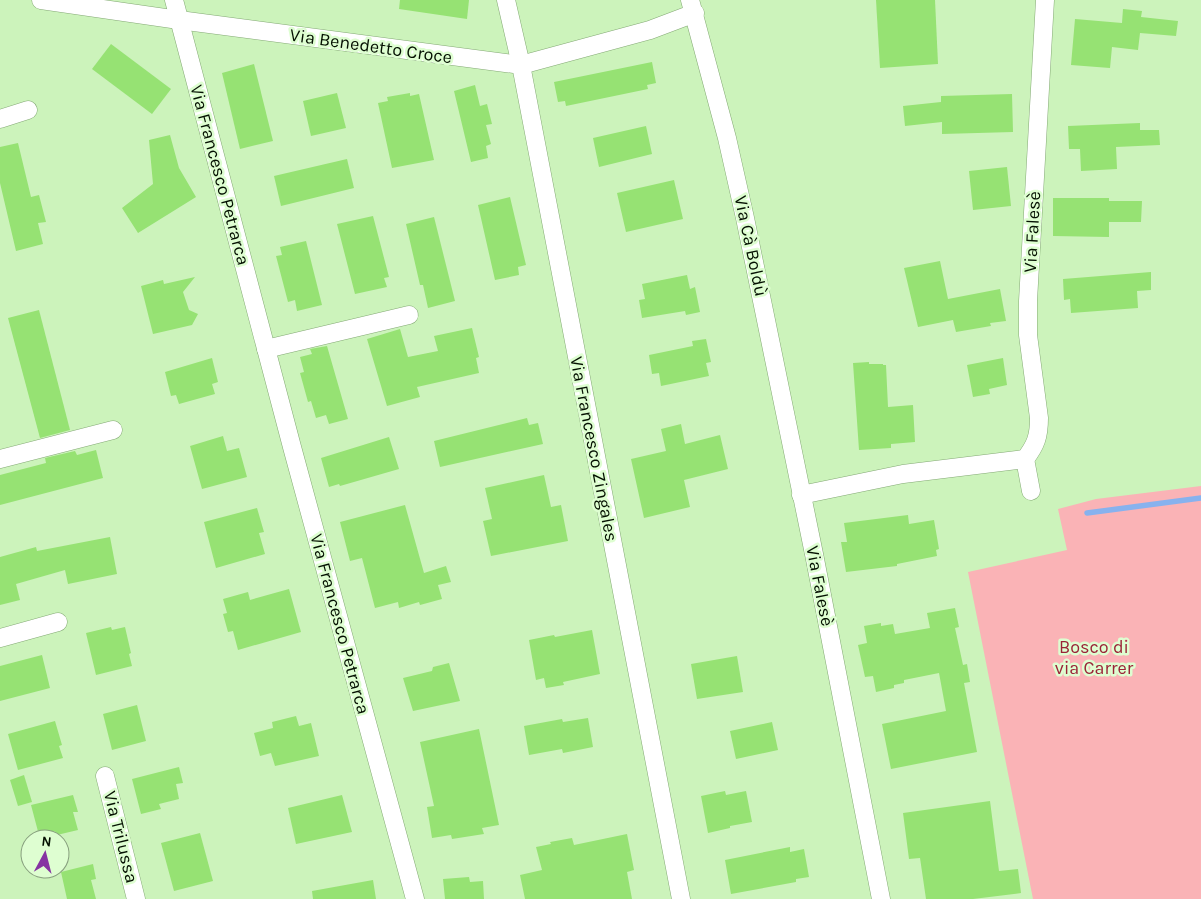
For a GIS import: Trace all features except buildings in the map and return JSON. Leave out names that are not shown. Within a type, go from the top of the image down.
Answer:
[{"type":"street","name":"Via Benedetto Croce","points":[[41,0],[521,65],[650,30],[692,7]]},
{"type":"street","name":"Via Francesco Petrarca","points":[[174,0],[266,349],[415,899]]},
{"type":"street","name":"Via Francesco Zingales","points":[[506,0],[521,65],[681,899]]},
{"type":"street","name":"Via Falesè","points":[[1025,459],[1034,448],[1039,429],[1028,335],[1028,301],[1045,0]]},
{"type":"street","name":"Via Cà Boldù","points":[[692,7],[727,138],[745,218],[801,495]]},
{"type":"street","points":[[0,119],[28,110]]},
{"type":"street","points":[[266,349],[409,315]]},
{"type":"street","points":[[0,459],[112,430]]},
{"type":"street","points":[[801,495],[903,474],[1025,459],[1031,491]]},
{"type":"street","name":"Via Falesè","points":[[801,495],[881,899]]},
{"type":"street","points":[[0,638],[58,622]]},
{"type":"street","name":"Via Trilussa","points":[[105,776],[136,899]]},
{"type":"green space","name":"Bosco di via Carrer","points":[[1201,486],[1201,899],[1033,899],[968,572],[1067,550],[1058,509],[1096,499]]},
{"type":"waterway","points":[[1087,513],[1201,498]]}]
